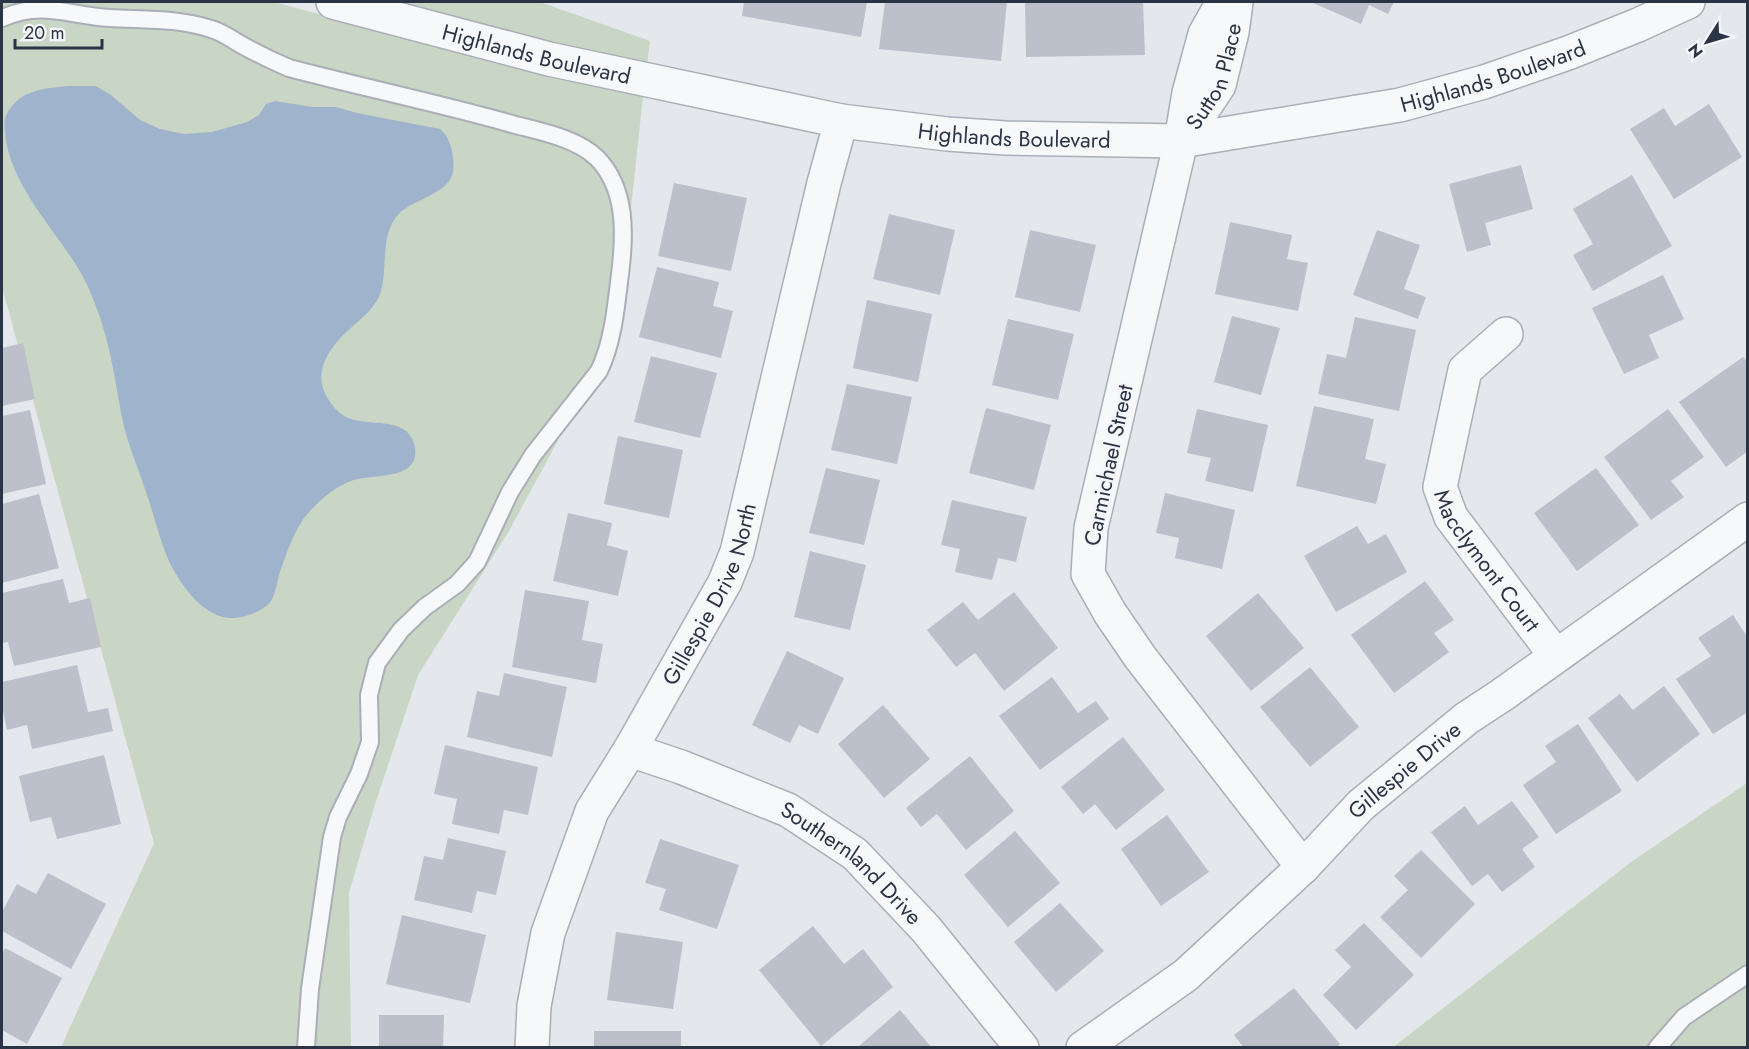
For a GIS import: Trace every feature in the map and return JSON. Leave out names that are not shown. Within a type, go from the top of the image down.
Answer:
[{"type":"street","name":"Highlands Boulevard","points":[[338,2],[549,59],[841,121],[947,134],[1006,138],[1181,141],[1400,105],[1484,82],[1568,53],[1688,2]]},
{"type":"street","name":"Sutton Place","points":[[1181,141],[1189,93],[1205,34],[1223,2]]},
{"type":"street","name":"Sutton Place","points":[[1181,141],[1219,85],[1232,32],[1236,2]]},
{"type":"street","name":"Gillespie Drive North","points":[[532,1047],[534,1006],[548,933],[592,811],[630,750],[725,582],[737,552],[824,183],[841,121]]},
{"type":"street","name":"Carmichael Street","points":[[1181,141],[1091,528],[1088,574],[1110,613],[1140,657],[1303,867]]},
{"type":"street","name":"Macclymont Court","points":[[1506,334],[1465,370],[1440,487],[1451,517],[1556,656]]},
{"type":"street","name":"Gillespie Drive","points":[[1083,1047],[1186,975],[1303,867],[1361,806],[1467,718],[1502,696],[1748,519]]},
{"type":"street","name":"Southernland Drive","points":[[630,750],[681,767],[788,810],[855,854],[926,929],[1022,1047]]},
{"type":"lane","points":[[2,18],[18,11],[44,8],[109,18],[166,21],[210,28],[290,68],[439,104],[574,142],[597,159],[612,181],[618,196],[624,232],[622,257],[606,357],[599,371],[533,455],[510,492],[477,562],[457,584],[426,607],[401,630],[377,663],[369,694],[370,742],[332,837],[310,989],[306,1047]]},
{"type":"lane","points":[[1657,1047],[1684,1017],[1748,974]]},
{"type":"green space","points":[[2,2],[274,2],[543,74],[643,96],[618,329],[509,531],[418,675],[376,801],[349,893],[351,1047],[61,1047],[154,843],[2,287]]},
{"type":"green space","points":[[398,2],[540,2],[650,41],[647,64],[554,44]]},
{"type":"green space","points":[[1747,783],[1747,1047],[1392,1048],[1631,862]]},
{"type":"water","points":[[96,86],[111,95],[140,120],[160,129],[184,134],[212,132],[247,122],[259,115],[266,104],[275,101],[313,107],[336,107],[440,129],[449,142],[453,154],[453,172],[450,180],[437,192],[410,206],[396,217],[388,236],[379,297],[363,317],[337,341],[326,359],[321,377],[327,397],[346,417],[396,426],[405,430],[415,447],[415,458],[410,466],[402,471],[351,481],[321,500],[303,519],[294,537],[271,601],[264,608],[249,615],[224,617],[206,609],[190,594],[173,569],[126,435],[106,339],[92,297],[79,270],[31,199],[11,160],[6,139],[5,118],[10,109],[23,96],[48,88]]},
{"type":"building","points":[[744,2],[867,2],[861,37],[742,16]]},
{"type":"building","points":[[885,2],[1007,2],[1001,61],[879,49]]},
{"type":"building","points":[[1025,2],[1143,2],[1145,55],[1026,57]]},
{"type":"building","points":[[1311,2],[1394,2],[1388,14],[1369,5],[1361,24]]},
{"type":"building","points":[[1709,104],[1742,157],[1674,199],[1630,129],[1664,108],[1675,126]]},
{"type":"building","points":[[1521,165],[1533,209],[1485,223],[1491,245],[1467,252],[1449,184]]},
{"type":"building","points":[[1632,175],[1672,246],[1593,291],[1573,255],[1593,244],[1573,209]]},
{"type":"building","points":[[674,183],[747,198],[731,271],[658,256]]},
{"type":"building","points":[[889,214],[955,230],[940,295],[873,279]]},
{"type":"building","points":[[1230,222],[1292,235],[1287,259],[1308,263],[1298,311],[1215,294]]},
{"type":"building","points":[[1030,230],[1096,245],[1080,312],[1015,297]]},
{"type":"building","points":[[1377,230],[1420,245],[1404,289],[1426,297],[1418,319],[1353,295]]},
{"type":"building","points":[[657,267],[719,282],[713,306],[733,311],[721,358],[639,337]]},
{"type":"building","points":[[1663,275],[1684,319],[1649,335],[1659,358],[1624,374],[1592,308]]},
{"type":"building","points":[[867,300],[932,314],[918,382],[853,368]]},
{"type":"building","points":[[1232,316],[1280,328],[1261,395],[1214,382]]},
{"type":"building","points":[[1355,317],[1416,330],[1399,411],[1318,394],[1327,354],[1346,358]]},
{"type":"building","points":[[1008,319],[1074,334],[1058,400],[992,385]]},
{"type":"building","points":[[23,343],[35,399],[2,406],[2,348]]},
{"type":"building","points":[[651,356],[717,373],[700,438],[634,422]]},
{"type":"building","points":[[1743,357],[1748,363],[1748,426],[1746,428],[1748,451],[1726,467],[1679,402]]},
{"type":"building","points":[[847,384],[912,397],[897,464],[831,450]]},
{"type":"building","points":[[1314,406],[1374,419],[1365,459],[1386,464],[1376,504],[1296,486]]},
{"type":"building","points":[[986,408],[1051,425],[1034,490],[969,473]]},
{"type":"building","points":[[1197,409],[1268,425],[1253,492],[1205,481],[1211,458],[1187,453]]},
{"type":"building","points":[[1668,409],[1704,457],[1671,481],[1684,497],[1651,520],[1604,457]]},
{"type":"building","points":[[30,410],[46,484],[2,494],[2,416]]},
{"type":"building","points":[[618,436],[683,450],[669,518],[604,504]]},
{"type":"building","points":[[826,468],[880,480],[864,545],[809,533]]},
{"type":"building","points":[[1596,468],[1639,525],[1577,571],[1534,513]]},
{"type":"building","points":[[1165,493],[1235,510],[1222,569],[1175,558],[1179,538],[1156,533]]},
{"type":"building","points":[[39,494],[59,568],[2,583],[2,504]]},
{"type":"building","points":[[952,500],[1027,517],[1016,562],[998,558],[992,580],[955,572],[960,549],[941,545]]},
{"type":"building","points":[[568,513],[612,523],[607,545],[628,551],[618,596],[553,581]]},
{"type":"building","points":[[1357,526],[1368,544],[1386,534],[1407,572],[1336,612],[1304,556]]},
{"type":"building","points":[[810,551],[866,565],[850,630],[794,617]]},
{"type":"building","points":[[63,579],[69,603],[90,598],[101,647],[14,666],[8,642],[2,643],[2,593]]},
{"type":"building","points":[[1425,581],[1454,620],[1434,633],[1449,652],[1394,693],[1351,635]]},
{"type":"building","points":[[525,590],[589,601],[582,640],[603,644],[596,683],[512,667]]},
{"type":"building","points":[[1014,592],[1058,648],[1004,691],[975,653],[956,667],[927,630],[963,602],[978,620]]},
{"type":"building","points":[[1258,593],[1304,648],[1251,691],[1206,636]]},
{"type":"building","points":[[1733,615],[1748,638],[1748,712],[1713,734],[1676,679],[1711,656],[1698,638]]},
{"type":"building","points":[[787,651],[844,678],[818,734],[799,725],[790,743],[752,725]]},
{"type":"building","points":[[77,665],[88,712],[108,708],[113,731],[32,749],[27,725],[7,730],[2,706],[2,682]]},
{"type":"building","points":[[1310,667],[1359,727],[1310,767],[1260,707]]},
{"type":"building","points":[[504,673],[567,687],[552,757],[467,737],[477,691],[499,696]]},
{"type":"building","points":[[1052,677],[1078,713],[1096,701],[1109,719],[1040,770],[999,716]]},
{"type":"building","points":[[1664,686],[1700,734],[1637,782],[1588,718],[1620,694],[1633,710]]},
{"type":"building","points":[[883,705],[930,759],[884,798],[838,744]]},
{"type":"building","points":[[1578,724],[1622,791],[1556,834],[1523,785],[1556,762],[1545,746]]},
{"type":"building","points":[[1123,737],[1165,790],[1116,830],[1095,804],[1083,814],[1061,787]]},
{"type":"building","points":[[445,745],[538,767],[528,815],[504,810],[499,834],[452,824],[457,799],[434,794]]},
{"type":"building","points":[[104,755],[121,824],[57,839],[51,817],[30,822],[19,776]]},
{"type":"building","points":[[970,756],[1014,811],[966,850],[937,814],[921,827],[906,808]]},
{"type":"building","points":[[1512,801],[1539,837],[1522,849],[1535,867],[1502,892],[1488,874],[1472,886],[1431,832],[1465,806],[1478,825]]},
{"type":"building","points":[[1167,815],[1209,872],[1161,906],[1121,849]]},
{"type":"building","points":[[1015,831],[1060,883],[1008,927],[964,875]]},
{"type":"building","points":[[448,838],[506,851],[496,895],[477,891],[472,913],[414,900],[424,856],[443,860]]},
{"type":"building","points":[[660,839],[739,865],[717,929],[659,910],[666,889],[645,883]]},
{"type":"building","points":[[1421,850],[1475,904],[1421,958],[1380,917],[1408,890],[1394,876]]},
{"type":"building","points":[[48,873],[106,904],[71,969],[2,931],[2,912],[17,884],[36,894]]},
{"type":"building","points":[[1060,903],[1104,951],[1056,992],[1014,942]]},
{"type":"building","points":[[402,915],[486,935],[470,1003],[386,984]]},
{"type":"building","points":[[1364,923],[1414,975],[1356,1030],[1323,995],[1351,967],[1335,950]]},
{"type":"building","points":[[813,926],[844,964],[863,949],[893,987],[821,1046],[759,970]]},
{"type":"building","points":[[616,932],[683,942],[673,1009],[607,1000]]},
{"type":"building","points":[[5,948],[62,978],[27,1044],[2,1030],[2,954]]},
{"type":"building","points":[[1294,988],[1340,1044],[1336,1048],[1244,1048],[1234,1035]]},
{"type":"building","points":[[900,1010],[932,1048],[857,1048]]},
{"type":"building","points":[[379,1015],[444,1015],[443,1048],[379,1048]]},
{"type":"building","points":[[594,1031],[681,1031],[681,1048],[594,1048]]}]
